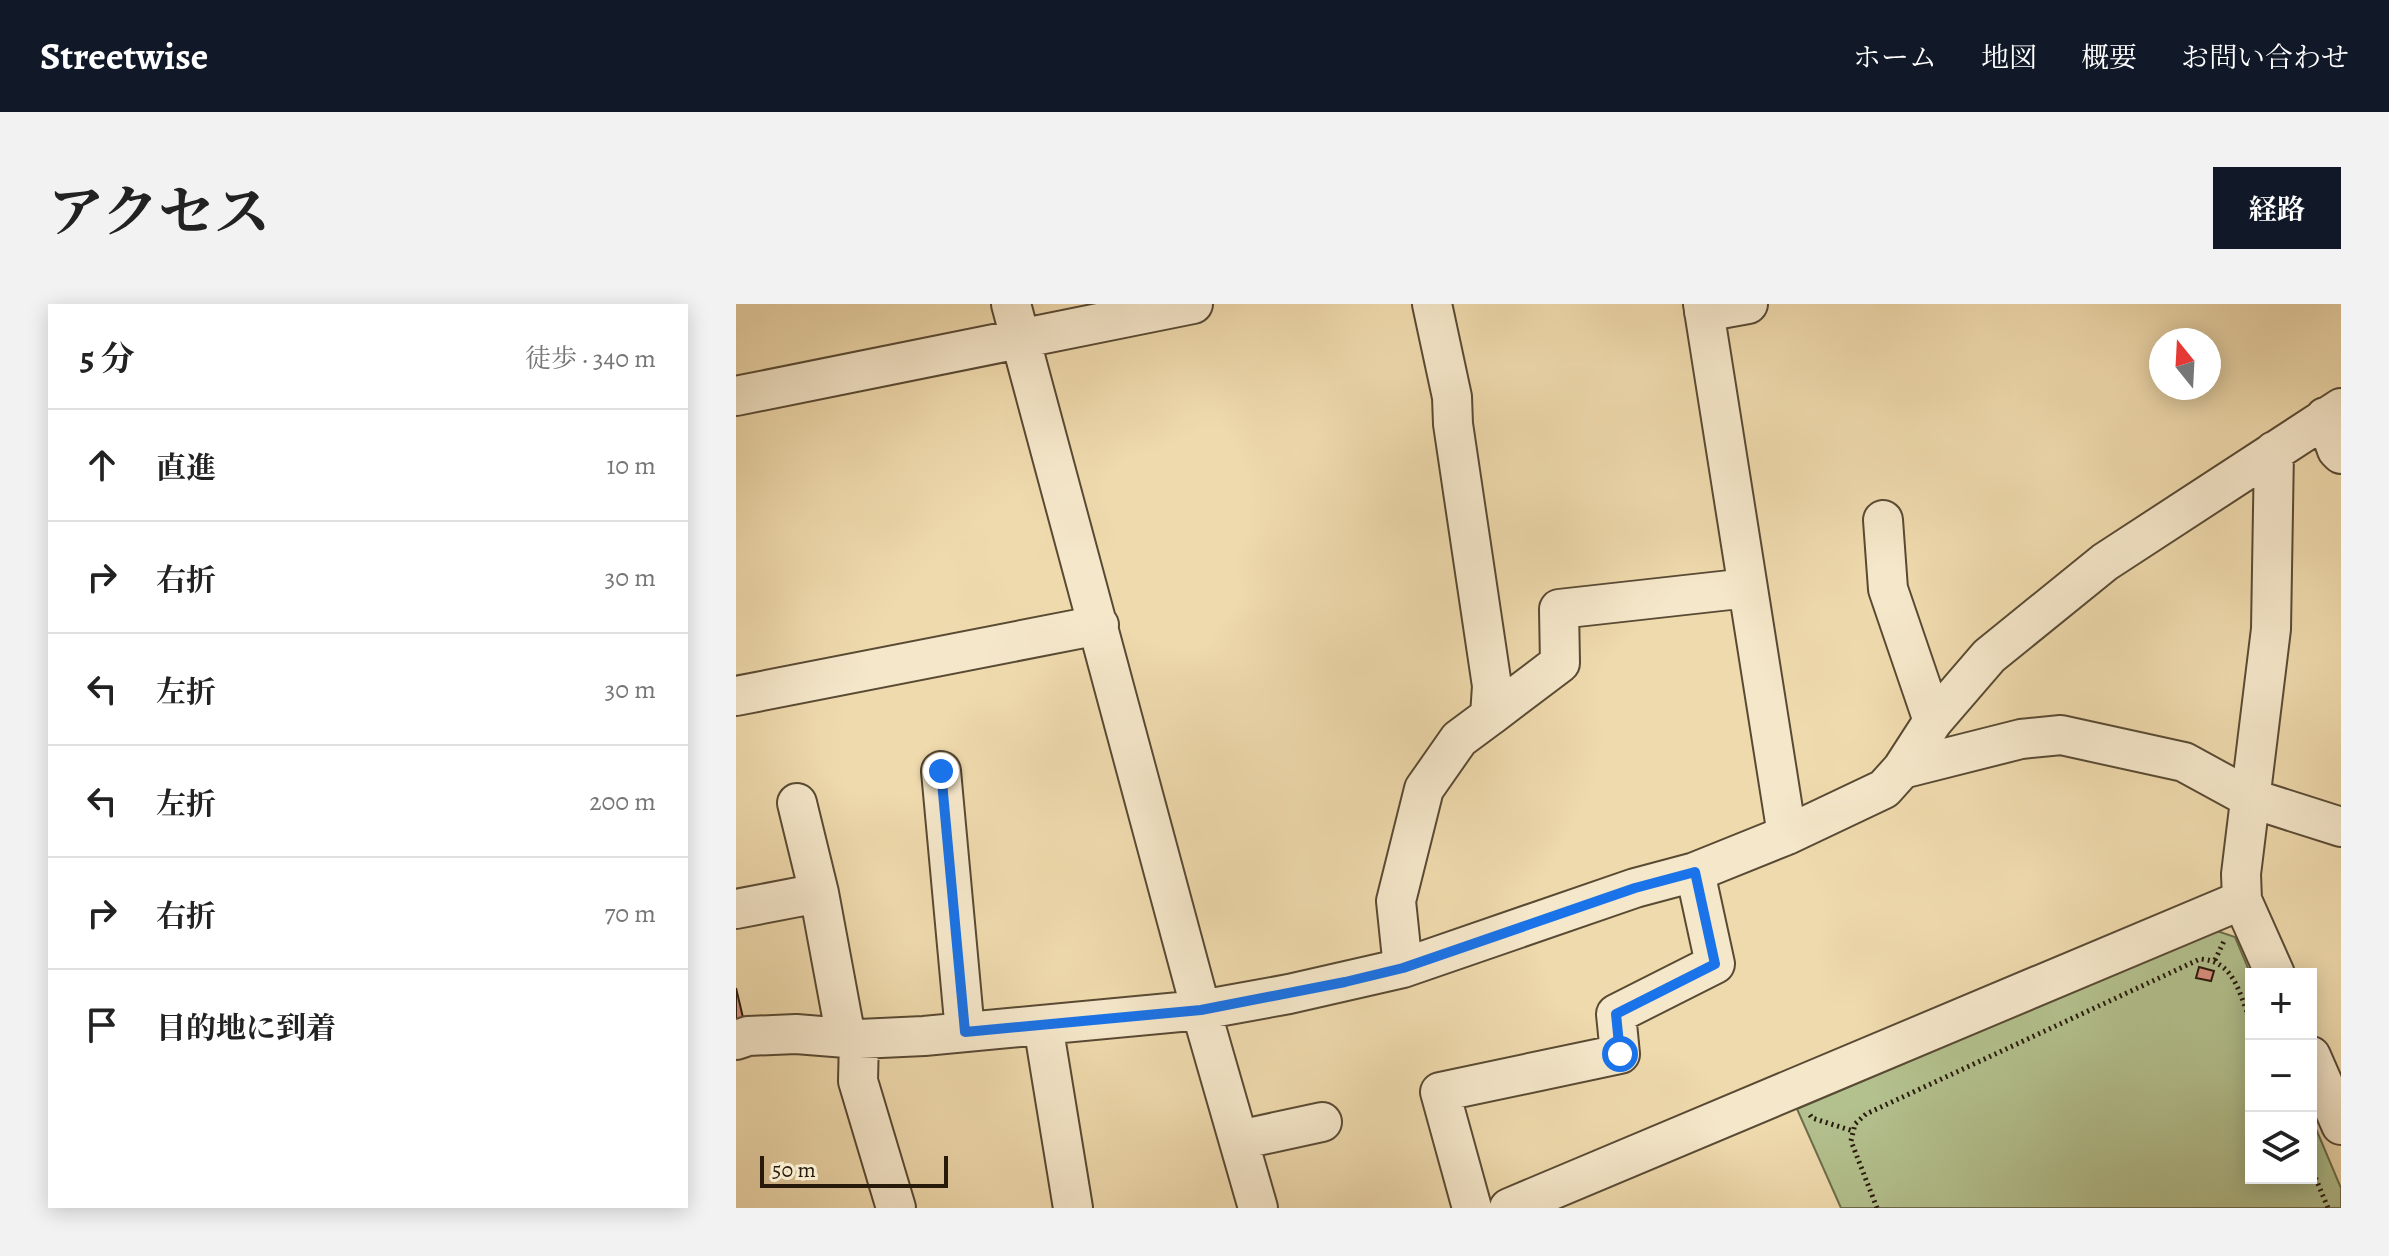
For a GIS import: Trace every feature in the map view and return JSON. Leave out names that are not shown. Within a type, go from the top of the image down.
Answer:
[{"type":"street","points":[[736,396],[1016,322],[1193,304]]},
{"type":"street","points":[[1432,304],[1452,397],[1453,424],[1492,686],[1490,716]]},
{"type":"street","points":[[1748,304],[1703,308],[1787,835]]},
{"type":"street","points":[[1016,322],[1201,1010],[1258,1208]]},
{"type":"street","points":[[736,1040],[748,1036],[796,1034],[853,1038],[965,1032],[1201,1010],[1403,968],[1635,888],[1695,872],[1787,835],[1884,789],[1902,769],[1933,721],[1989,656],[2105,562],[2333,412],[2337,450],[2341,454]]},
{"type":"street","points":[[2272,968],[2242,900],[2241,874],[2271,629],[2274,451]]},
{"type":"street","points":[[1883,520],[1888,589],[1933,721]]},
{"type":"street","points":[[1403,968],[1396,901],[1424,789],[1459,739],[1560,663],[1559,609],[1748,588]]},
{"type":"street","points":[[736,696],[1099,625]]},
{"type":"street","points":[[1902,769],[2021,739],[2061,735],[2184,762],[2250,798],[2341,827]]},
{"type":"street","points":[[941,771],[965,1032]]},
{"type":"street","points":[[797,803],[853,1038],[858,1081],[896,1208]]},
{"type":"street","points":[[1472,1208],[1440,1092],[1620,1054],[1616,1014],[1715,964],[1695,872]]},
{"type":"street","points":[[736,909],[819,893]]},
{"type":"street","points":[[1509,1208],[2242,900]]},
{"type":"street","points":[[1043,1025],[1073,1208]]},
{"type":"street","points":[[2317,1070],[2341,1125]]},
{"type":"street","points":[[1239,1140],[1322,1122]]},
{"type":"path","points":[[1877,1208],[1851,1141],[1855,1124],[1866,1114],[2200,959],[2215,960],[2230,972],[2245,1008]]},
{"type":"path","points":[[1812,1118],[1853,1131]]},
{"type":"path","points":[[2317,1181],[2328,1208]]},
{"type":"green space","points":[[2217,931],[2235,937],[2248,968],[2245,968],[2245,1184],[2317,1184],[2317,1131],[2341,1188],[2341,1208],[1841,1208],[1797,1109]]},
{"type":"building","points":[[2199,967],[2214,971],[2211,981],[2196,978]]},
{"type":"building","points":[[736,988],[745,1026],[736,1029]]},
{"type":"route","points":[[941,771],[965,1032],[1201,1010],[1345,982],[1403,968],[1635,888],[1695,872],[1715,964],[1616,1014],[1620,1054]]}]
